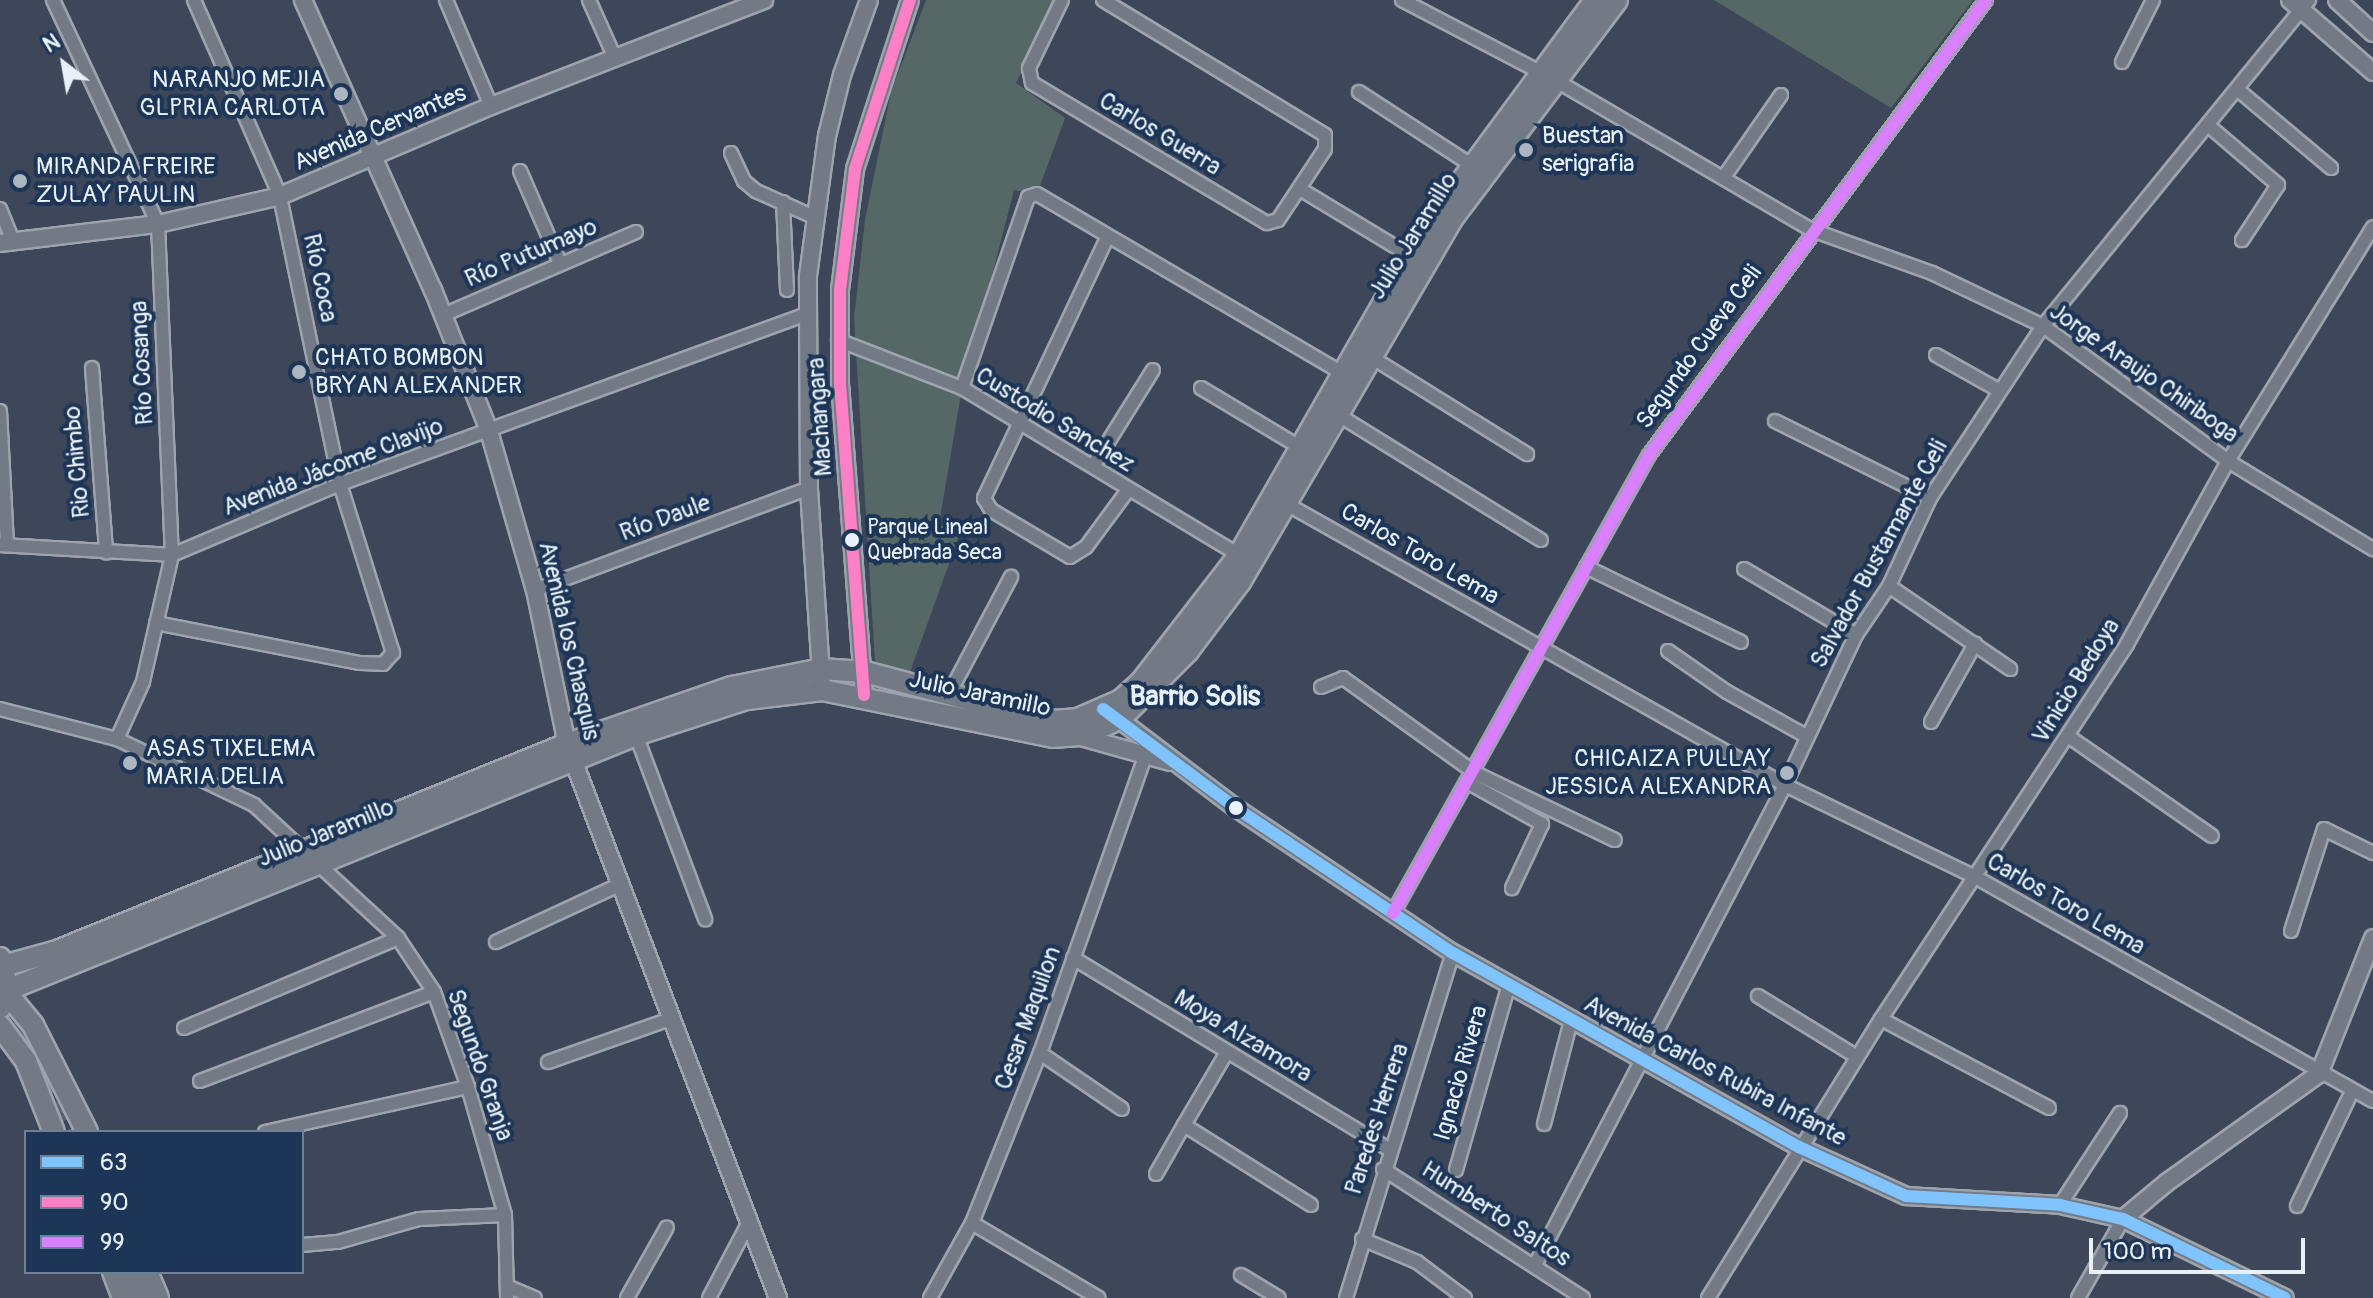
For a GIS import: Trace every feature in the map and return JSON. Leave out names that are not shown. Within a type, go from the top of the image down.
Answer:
[{"type":"main road","name":"Julio Jaramillo","points":[[2,962],[57,951],[310,857],[732,687],[821,680],[864,695],[1035,735],[1073,729],[1112,714],[1188,651],[1340,416],[1452,219],[1548,78],[1595,0]]},
{"type":"main road","name":"Julio Jaramillo","points":[[1112,714],[1141,682],[1282,502],[1303,449],[1409,255],[1470,164],[1617,0]]},
{"type":"main road","name":"Julio Jaramillo","points":[[570,753],[747,699],[865,672],[1073,729]]},
{"type":"main road","name":"Julio Jaramillo","points":[[2,1000],[310,857]]},
{"type":"main road","points":[[2,962],[2,1000],[33,1025],[86,1130]]},
{"type":"main road","points":[[0,1026],[26,1061],[53,1130]]},
{"type":"main road","points":[[114,1274],[123,1298]]},
{"type":"main road","points":[[131,1274],[140,1298]]},
{"type":"main road","points":[[140,1274],[149,1298]]},
{"type":"main road","points":[[148,1274],[158,1298]]},
{"type":"street","name":"Río Cosanga","points":[[53,0],[158,224],[172,555],[143,682],[117,739]]},
{"type":"street","name":"Río Coca","points":[[156,623],[383,664],[393,653],[340,484],[280,196],[194,0]]},
{"type":"street","name":"Avenida los Chasquis","points":[[303,0],[375,156],[489,431],[535,590],[570,753],[673,1018],[747,1226],[778,1298]]},
{"type":"street","points":[[446,0],[491,106]]},
{"type":"street","points":[[589,0],[615,58]]},
{"type":"street","name":"Avenida Cervantes","points":[[7,243],[158,224],[280,196],[491,106],[615,58],[731,6],[764,0]]},
{"type":"street","name":"Machangara","points":[[821,680],[809,488],[807,314],[816,218],[842,75],[869,0]]},
{"type":"street","name":"Machangara","points":[[864,695],[865,672],[838,340],[855,169],[910,0]]},
{"type":"street","name":"Carlos Guerra","points":[[1062,0],[1028,76],[1032,83],[1273,224],[1300,189]]},
{"type":"street","points":[[1103,0],[1325,135],[1328,142],[1300,189],[1409,255]]},
{"type":"street","name":"Jorge Araujo Chiriboga","points":[[1402,0],[1548,78],[1812,230],[1932,273],[2043,326],[2228,461],[2373,549]]},
{"type":"street","name":"Segundo Cueva Celi","points":[[1393,913],[1472,778],[1649,455],[1812,230],[1986,0]]},
{"type":"street","points":[[2122,62],[2153,0]]},
{"type":"street","points":[[2337,0],[2373,33]]},
{"type":"street","points":[[2300,3],[2373,72]]},
{"type":"street","name":"Salvador Bustamante Celi","points":[[1536,1263],[1785,785],[1856,635],[1889,586],[1930,498],[2043,326],[2209,126],[2300,3]]},
{"type":"street","points":[[2237,89],[2331,168]]},
{"type":"street","points":[[1359,92],[1470,164]]},
{"type":"street","points":[[1724,177],[1781,95]]},
{"type":"street","points":[[2209,126],[2278,185],[2242,240]]},
{"type":"street","points":[[731,153],[744,181],[816,218]]},
{"type":"street","points":[[520,171],[560,263]]},
{"type":"street","points":[[962,388],[1028,197],[1046,198],[1107,238],[1344,374]]},
{"type":"street","points":[[783,202],[787,290]]},
{"type":"street","points":[[0,209],[7,243]]},
{"type":"street","name":"Vinicio Bedoya","points":[[1708,1298],[1881,1019],[1977,878],[2127,644],[2228,461],[2373,227]]},
{"type":"street","name":"Río Putumayo","points":[[443,315],[636,232]]},
{"type":"street","points":[[1107,238],[1023,422],[984,498],[991,510],[1055,552],[1070,557],[1083,550],[1128,490]]},
{"type":"street","name":"Avenida Jácome Clavijo","points":[[4,545],[172,555],[340,484],[807,314]]},
{"type":"street","name":"Custodio Sanchez","points":[[838,340],[962,388],[1239,555]]},
{"type":"street","points":[[1936,355],[2000,391]]},
{"type":"street","points":[[1371,357],[1527,454]]},
{"type":"street","name":"Rio Chimbo","points":[[92,368],[106,552]]},
{"type":"street","points":[[1093,466],[1153,370]]},
{"type":"street","points":[[1201,388],[1303,449]]},
{"type":"street","points":[[0,411],[4,545]]},
{"type":"street","points":[[1340,416],[1541,540]]},
{"type":"street","points":[[1775,421],[1930,498]]},
{"type":"street","name":"Río Daule","points":[[535,590],[809,488]]},
{"type":"street","name":"Carlos Toro Lema","points":[[1282,502],[1785,785],[1977,878],[2319,1074],[2373,1101]]},
{"type":"street","points":[[1586,567],[1741,642]]},
{"type":"street","points":[[1744,569],[1856,635]]},
{"type":"street","points":[[948,696],[1011,577]]},
{"type":"street","points":[[1889,586],[2010,669]]},
{"type":"street","points":[[1931,722],[1975,644]]},
{"type":"street","points":[[1668,651],[1727,692],[1806,736]]},
{"type":"street","points":[[1321,687],[1330,679],[1343,678],[1472,778],[1542,824],[1512,888]]},
{"type":"street","name":"Segundo Granja","points":[[0,709],[117,739],[254,805],[398,938],[434,992],[468,1087],[505,1215],[508,1292]]},
{"type":"street","points":[[1112,714],[1147,752]]},
{"type":"street","name":"Avenida Carlos Rubira Infante","points":[[1073,729],[1171,762],[1508,987],[1645,1058],[1799,1147],[1906,1196],[2060,1205],[2123,1219],[2285,1298]]},
{"type":"street","points":[[636,735],[705,919]]},
{"type":"street","points":[[2068,736],[2212,836]]},
{"type":"street","name":"Cesar Maquilon","points":[[930,1298],[972,1223],[1040,1053],[1147,752]]},
{"type":"street","points":[[1472,778],[1615,840]]},
{"type":"street","points":[[2291,931],[2324,829],[2373,853]]},
{"type":"street","points":[[496,942],[619,885]]},
{"type":"street","points":[[184,1028],[398,938]]},
{"type":"street","points":[[2078,1298],[2123,1219],[2166,1183],[2319,1074],[2373,938]]},
{"type":"street","name":"Paredes Herrera","points":[[1346,1298],[1383,1169],[1453,953]]},
{"type":"street","name":"Moya Alzamora","points":[[1073,958],[1390,1150]]},
{"type":"street","name":"Ignacio Rivera","points":[[1456,1170],[1508,987]]},
{"type":"street","points":[[200,1081],[434,992]]},
{"type":"street","points":[[1758,996],[1857,1057]]},
{"type":"street","points":[[548,1062],[673,1018]]},
{"type":"street","points":[[1881,1019],[2049,1108]]},
{"type":"street","points":[[1544,1124],[1571,1020]]},
{"type":"street","points":[[1156,1174],[1227,1052]]},
{"type":"street","points":[[1040,1053],[1122,1109]]},
{"type":"street","points":[[274,1130],[468,1087]]},
{"type":"street","points":[[2297,1206],[2352,1091]]},
{"type":"street","points":[[2060,1205],[2120,1113]]},
{"type":"street","points":[[1184,1125],[1311,1205]]},
{"type":"street","name":"Humberto Saltos","points":[[1383,1169],[1536,1263],[1583,1298]]},
{"type":"street","points":[[304,1245],[338,1242],[419,1219],[505,1215]]},
{"type":"street","points":[[972,1223],[1099,1298]]},
{"type":"street","points":[[709,1298],[747,1226]]},
{"type":"street","points":[[627,1298],[667,1227]]},
{"type":"street","points":[[1362,1239],[1417,1262],[1465,1298]]},
{"type":"street","points":[[1241,1275],[1279,1298]]},
{"type":"street","points":[[508,1292],[535,1298]]},
{"type":"shaded area","points":[[926,0],[1056,0],[1016,83],[1065,118],[1037,194],[1014,190],[960,400],[939,524],[959,536],[910,672],[875,663],[854,318],[865,220],[891,92]]},
{"type":"shaded area","points":[[1714,0],[1973,0],[1891,108]]},
{"type":"tunnel","points":[[3,995],[68,1130]]},
{"type":"transit line","name":"90","points":[[864,695],[840,386],[840,290],[855,169],[910,0]]},
{"type":"transit line","name":"99","points":[[1393,913],[1649,455],[1986,0]]},
{"type":"transit line","name":"63","points":[[1103,709],[1236,808],[1453,953],[1799,1147],[1906,1196],[2060,1205],[2123,1219],[2285,1298]]},
{"type":"place","name":"NARANJO MEJIA GLPRIA CARLOTA","points":[[341,94]]},
{"type":"place","name":"Buestan serigrafia","points":[[1526,150]]},
{"type":"place","name":"MIRANDA FREIRE ZULAY PAULIN","points":[[20,181]]},
{"type":"place","name":"CHATO BOMBON BRYAN ALEXANDER","points":[[299,372]]},
{"type":"place","name":"Parque Lineal Quebrada Seca","points":[[852,540]]},
{"type":"place","name":"ASAS TIXELEMA MARIA DELIA","points":[[130,763]]},
{"type":"place","name":"CHICAIZA PULLAY JESSICA ALEXANDRA","points":[[1787,773]]},
{"type":"district","name":"Barrio Solis","points":[[1195,697]]}]
